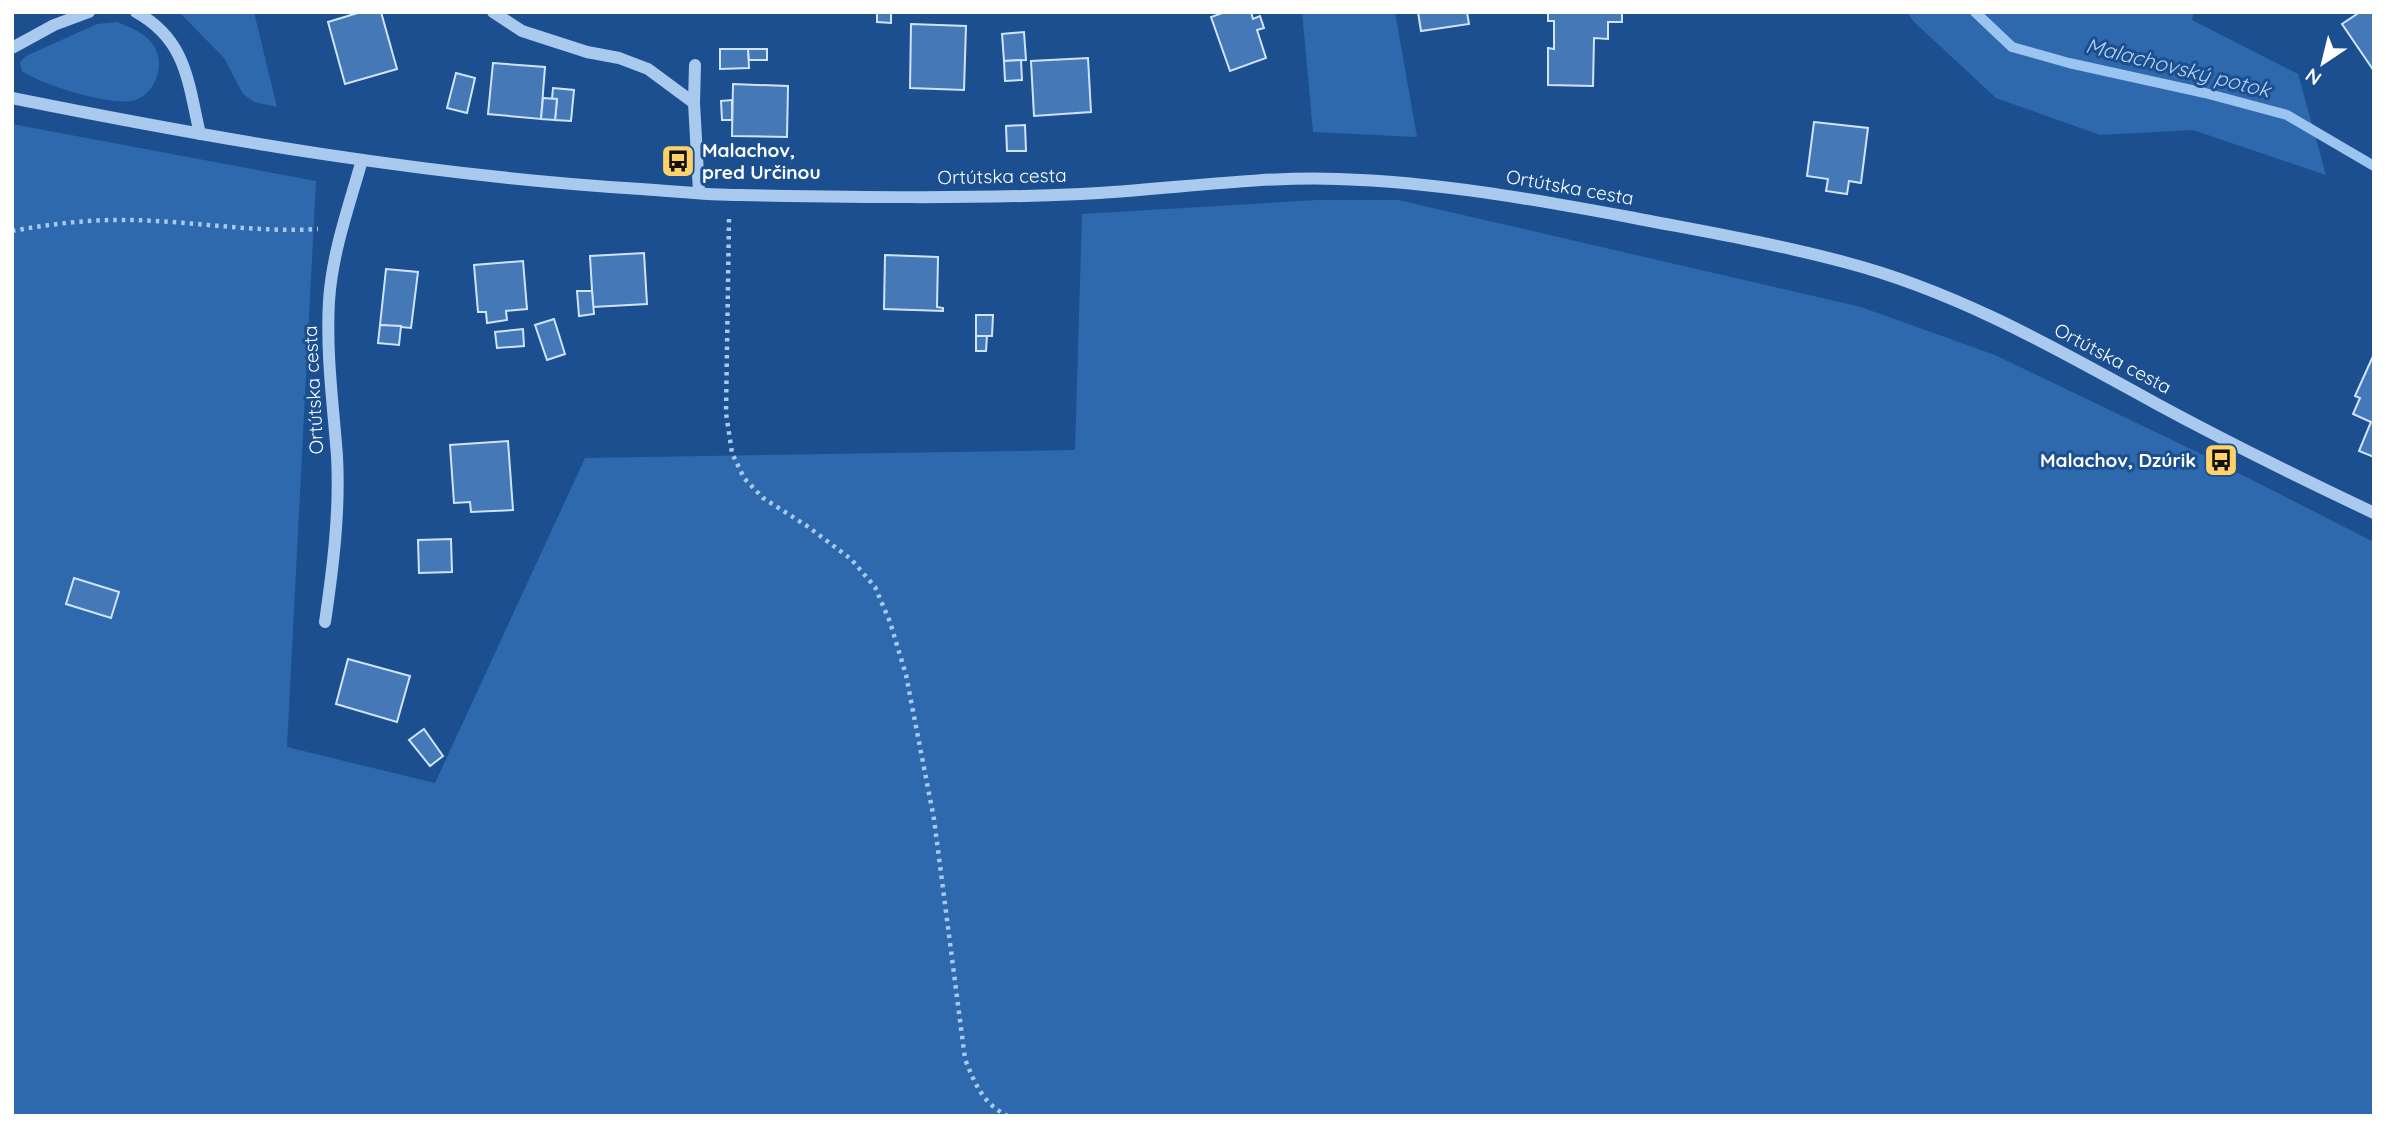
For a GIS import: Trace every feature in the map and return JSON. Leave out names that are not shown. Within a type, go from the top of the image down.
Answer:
[{"type":"street","points":[[12,48],[54,25],[89,12]]},
{"type":"street","points":[[136,12],[154,22],[172,41],[184,66],[200,134]]},
{"type":"street","points":[[493,12],[522,31],[586,52],[620,58],[648,69],[694,103]]},
{"type":"street","points":[[695,65],[694,103],[699,192]]},
{"type":"street","name":"Ortútska cesta","points":[[12,98],[200,134],[362,160],[466,174],[590,186],[729,195],[905,197],[1080,194],[1331,178],[1465,189],[1684,227],[1845,262],[1914,282],[1981,311],[2280,469],[2374,513]]},
{"type":"street","name":"Ortútska cesta","points":[[325,622],[336,528],[337,458],[327,362],[329,298],[344,224],[362,160]]},
{"type":"path","points":[[729,195],[726,413],[732,453],[744,478],[763,498],[851,559],[875,587],[890,622],[906,675],[934,819],[965,1059],[979,1093],[997,1111],[1008,1116]]},
{"type":"path","points":[[12,231],[61,223],[128,220],[289,230],[344,224]]},
{"type":"shaded area","points":[[179,12],[254,12],[277,107],[254,102],[243,94],[224,58]]},
{"type":"shaded area","points":[[1302,12],[1395,12],[1417,137],[1313,132]]},
{"type":"shaded area","points":[[1907,12],[2194,12],[2192,20],[2298,74],[2326,175],[2193,130],[2100,135],[1996,98],[1914,22]]},
{"type":"shaded area","points":[[117,22],[150,41],[158,57],[157,76],[153,85],[140,98],[121,101],[92,97],[44,82],[22,71],[20,62],[26,56],[97,24]]},
{"type":"shaded area","points":[[12,124],[316,181],[287,747],[435,783],[585,458],[1075,450],[1082,214],[1318,200],[1398,200],[1861,307],[1995,355],[2193,450],[2374,542],[2374,1116],[12,1116]]},
{"type":"building","points":[[361,12],[381,12],[397,69],[345,84],[328,22]]},
{"type":"building","points":[[877,12],[891,12],[891,23],[877,22]]},
{"type":"building","points":[[1225,12],[1251,12],[1253,19],[1260,16],[1264,28],[1257,30],[1266,58],[1230,71],[1211,17]]},
{"type":"building","points":[[1418,12],[1467,12],[1469,24],[1421,31]]},
{"type":"building","points":[[1548,12],[1622,12],[1622,22],[1608,22],[1608,39],[1594,38],[1593,86],[1548,85],[1548,48],[1554,49],[1554,21],[1548,21]]},
{"type":"building","points":[[2360,12],[2374,12],[2374,71],[2342,24]]},
{"type":"building","points":[[911,24],[966,26],[964,90],[910,88]]},
{"type":"building","points":[[1024,32],[1026,60],[1004,61],[1002,34]]},
{"type":"building","points":[[720,49],[748,49],[749,68],[720,69]]},
{"type":"building","points":[[748,49],[767,49],[767,60],[749,60]]},
{"type":"building","points":[[1088,58],[1091,112],[1034,116],[1031,61]]},
{"type":"building","points":[[1021,60],[1022,80],[1005,81],[1004,61]]},
{"type":"building","points":[[493,63],[545,67],[541,119],[488,114]]},
{"type":"building","points":[[456,73],[475,78],[467,113],[447,108]]},
{"type":"building","points":[[733,84],[788,86],[787,137],[732,136]]},
{"type":"building","points":[[553,88],[574,90],[571,121],[555,120],[557,99],[552,99]]},
{"type":"building","points":[[543,98],[557,99],[555,120],[541,119]]},
{"type":"building","points":[[732,100],[732,120],[722,120],[721,101]]},
{"type":"building","points":[[1814,122],[1868,128],[1861,183],[1849,181],[1847,194],[1826,191],[1828,179],[1807,176]]},
{"type":"building","points":[[1025,125],[1026,151],[1007,151],[1006,126]]},
{"type":"building","points":[[644,253],[647,304],[593,307],[590,256]]},
{"type":"building","points":[[885,255],[938,257],[937,307],[943,308],[943,311],[884,309]]},
{"type":"building","points":[[523,261],[527,309],[506,311],[507,320],[487,323],[486,312],[478,312],[474,265]]},
{"type":"building","points":[[386,269],[418,272],[411,328],[380,325]]},
{"type":"building","points":[[577,291],[592,291],[594,314],[579,316]]},
{"type":"building","points":[[976,315],[993,315],[992,336],[976,336]]},
{"type":"building","points":[[554,319],[565,354],[547,360],[535,325]]},
{"type":"building","points":[[380,325],[401,326],[399,345],[378,343]]},
{"type":"building","points":[[523,329],[524,346],[497,348],[495,332]]},
{"type":"building","points":[[976,336],[987,336],[986,351],[976,351]]},
{"type":"building","points":[[2374,354],[2374,457],[2359,451],[2371,422],[2353,414],[2360,398],[2355,396]]},
{"type":"building","points":[[508,441],[513,510],[471,512],[470,502],[454,503],[450,445]]},
{"type":"building","points":[[451,539],[452,572],[419,573],[418,540]]},
{"type":"building","points":[[74,578],[119,592],[111,618],[66,604]]},
{"type":"building","points":[[348,659],[410,676],[397,722],[336,704]]},
{"type":"building","points":[[424,729],[443,756],[430,766],[409,740]]},
{"type":"waterway","name":"Malachovský potok","points":[[1975,12],[2012,47],[2287,115],[2374,166]]},
{"type":"place","name":"Malachov, pred Určinou","points":[[678,161]]},
{"type":"place","name":"Malachov, Dzúrik","points":[[2221,460]]}]
